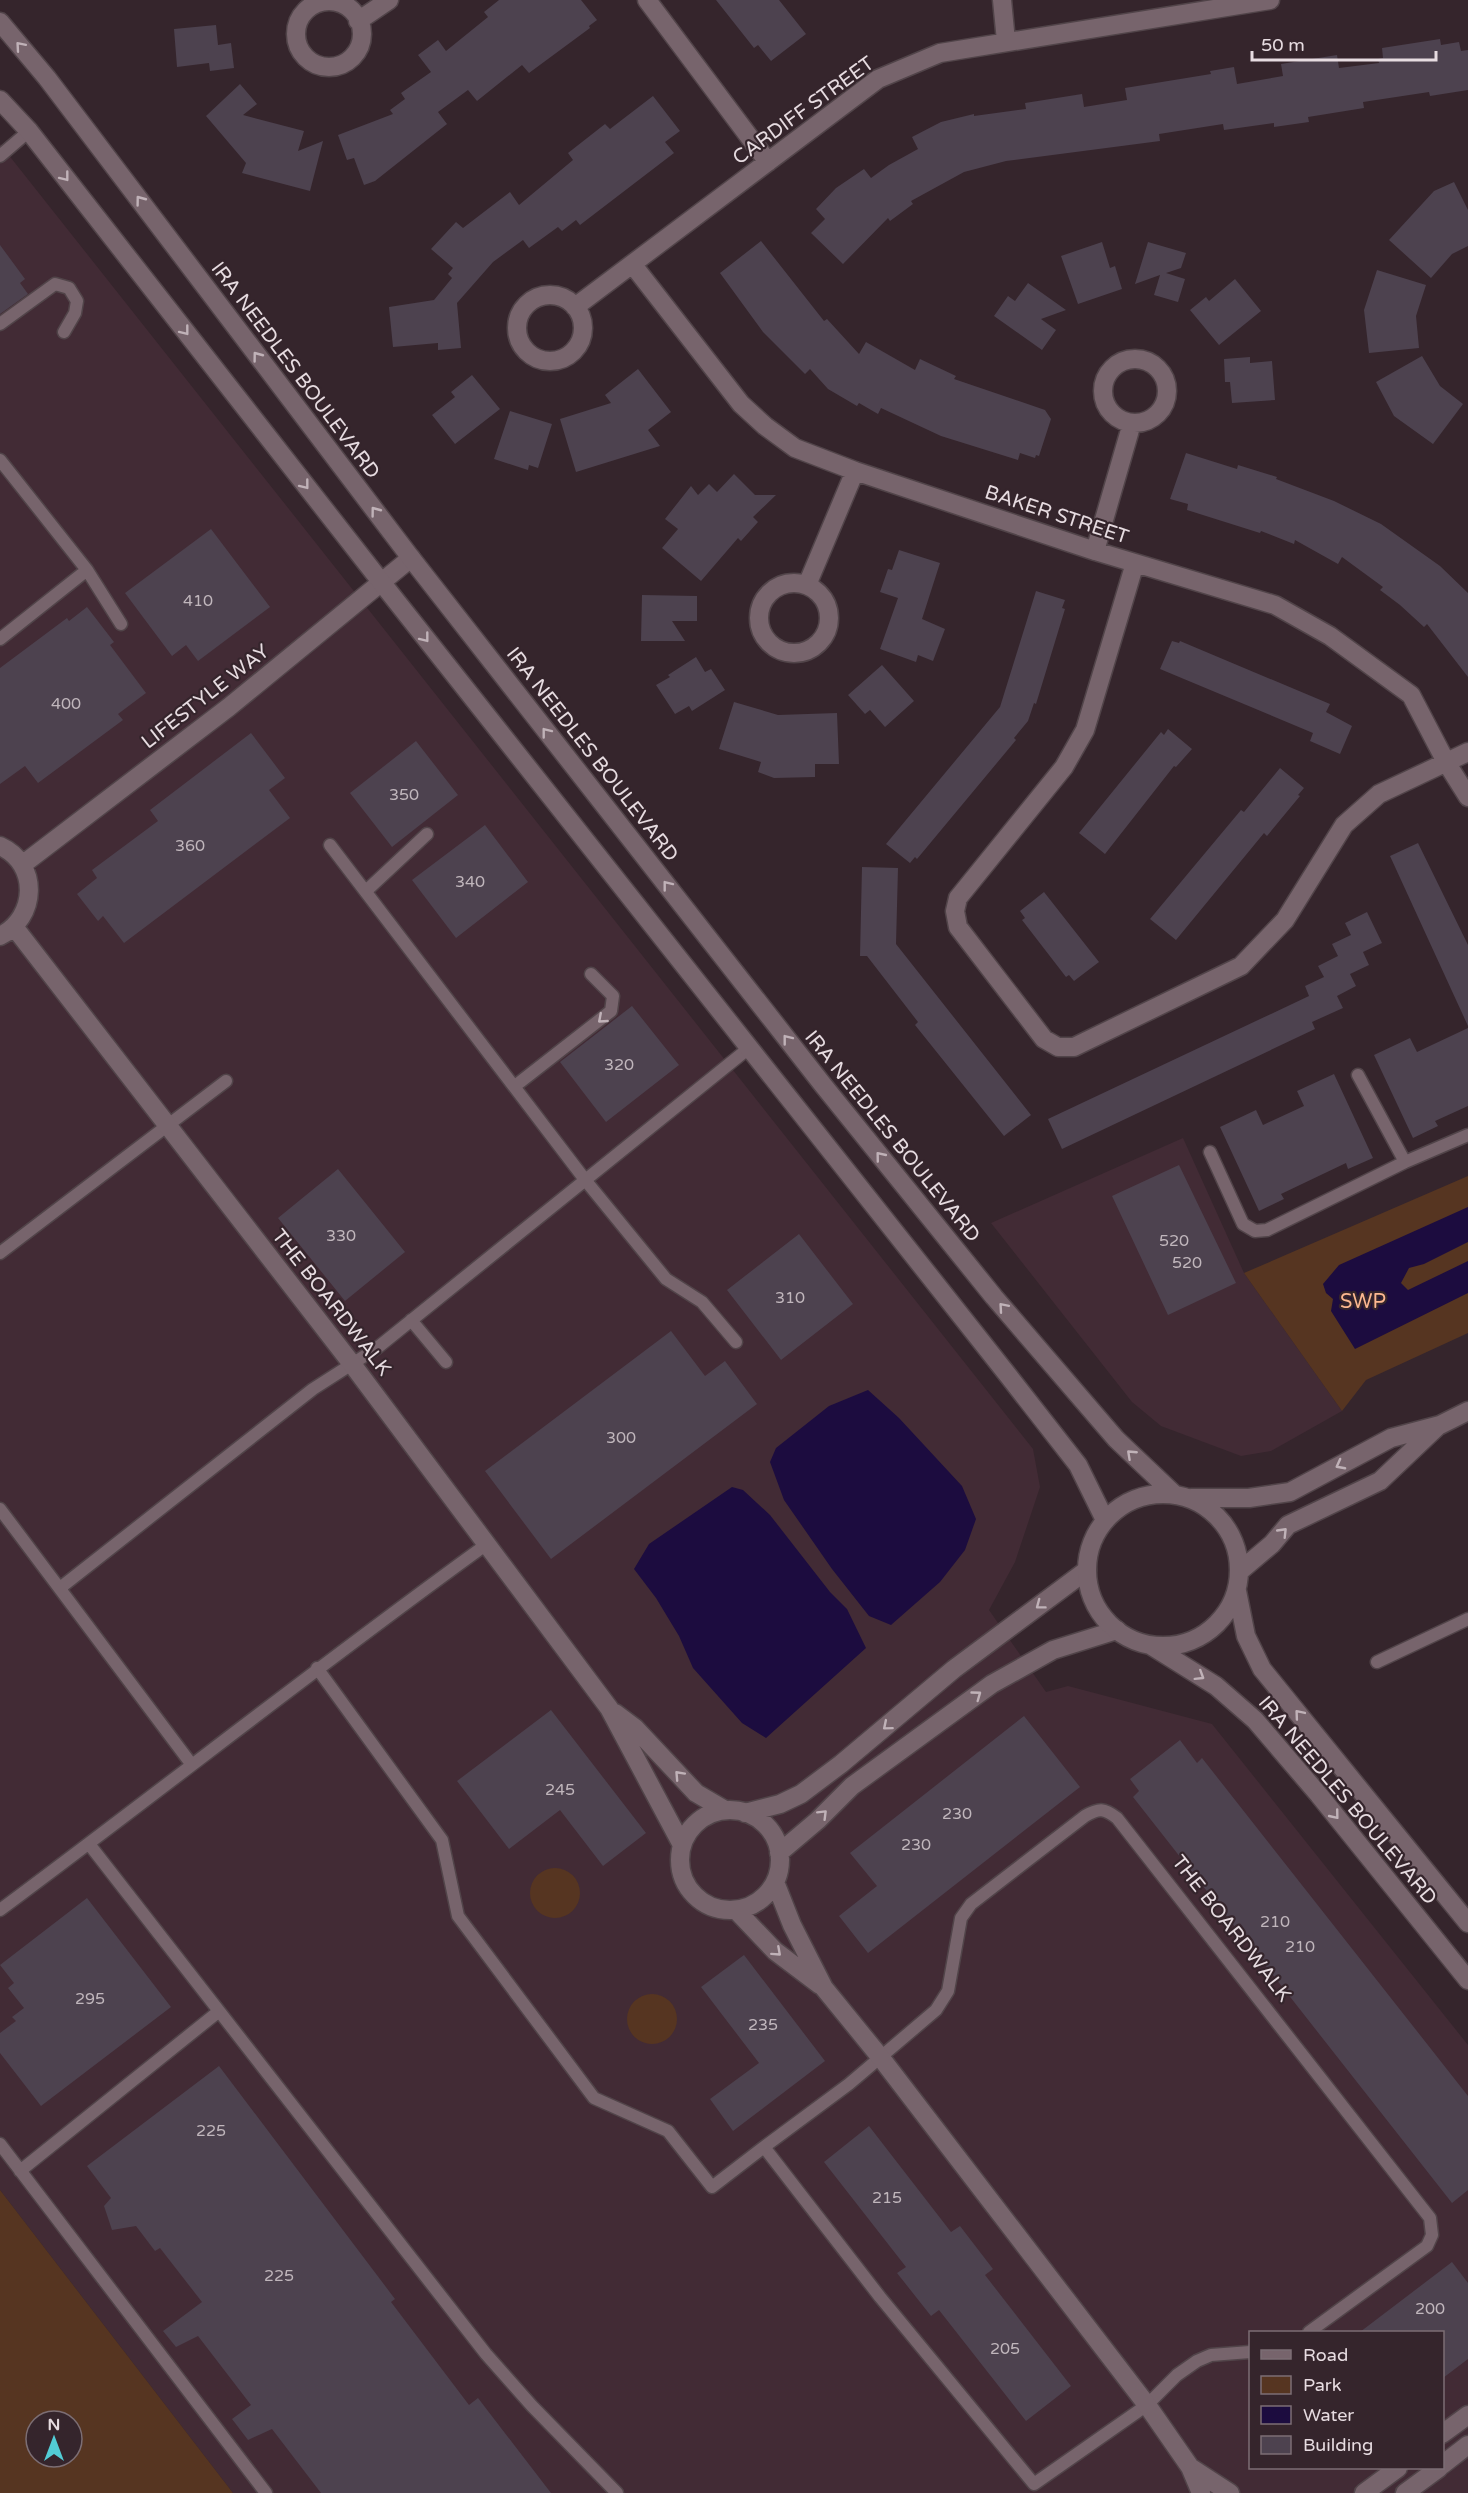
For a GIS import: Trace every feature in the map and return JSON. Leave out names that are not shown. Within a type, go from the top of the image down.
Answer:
[{"type":"street","points":[[358,21],[389,0]]},
{"type":"street","points":[[647,0],[768,162]]},
{"type":"street","points":[[1002,0],[1006,41]]},
{"type":"street","name":"CARDIFF STREET","points":[[575,307],[878,79],[940,53],[1270,0]]},
{"type":"street","name":"IRA NEEDLES BOULEVARD","points":[[0,22],[47,78],[411,558],[823,1085],[987,1288],[1116,1439],[1182,1496]]},
{"type":"street","points":[[0,100],[28,131],[1078,1465],[1105,1520]]},
{"type":"street","name":"BAKER STREET","points":[[633,265],[741,404],[765,426],[795,448],[855,471],[1095,551],[1275,605],[1330,636],[1412,695],[1446,762],[1468,797]]},
{"type":"street","points":[[1095,551],[1132,423]]},
{"type":"street","points":[[807,585],[855,471]]},
{"type":"street","name":"LIFESTYLE WAY","points":[[22,865],[229,707],[411,558]]},
{"type":"street","points":[[1135,563],[1084,730],[1064,767],[958,898],[955,911],[958,927],[1044,1039],[1058,1047],[1074,1047],[1240,966],[1285,920],[1344,825],[1379,794],[1468,752]]},
{"type":"street","points":[[0,846],[15,856],[22,865],[27,873],[30,892],[26,910],[7,932]]},
{"type":"street","name":"THE BOARDWALK","points":[[7,932],[168,1126],[352,1364],[609,1708],[682,1845]]},
{"type":"street","points":[[1182,1496],[1210,1509],[1227,1526],[1237,1548],[1240,1571],[1237,1592],[1228,1611],[1213,1628],[1194,1640],[1172,1646],[1150,1645],[1132,1640],[1117,1630],[1101,1614],[1090,1593],[1087,1570],[1089,1552],[1095,1535],[1105,1520],[1125,1504],[1148,1495],[1182,1496],[1249,1498],[1290,1492],[1391,1438],[1440,1425],[1468,1411]]},
{"type":"street","points":[[1240,1571],[1272,1544],[1288,1525],[1380,1481],[1440,1425]]},
{"type":"street","points":[[745,1812],[763,1822],[769,1829],[779,1853],[779,1872],[765,1896],[753,1905],[736,1910],[711,1907],[688,1889],[681,1875],[679,1860],[682,1845],[691,1828],[698,1821],[715,1812],[725,1810],[745,1812],[780,1803],[801,1794],[841,1764],[954,1669],[1087,1570]]},
{"type":"street","name":"IRA NEEDLES BOULEVARD","points":[[1237,1592],[1246,1636],[1262,1669],[1468,1923]]},
{"type":"street","points":[[779,1853],[818,1820],[852,1786],[992,1684],[1053,1650],[1117,1630]]},
{"type":"street","name":"IRA NEEDLES BOULEVARD","points":[[1150,1645],[1216,1686],[1255,1720],[1319,1795],[1468,1980]]},
{"type":"street","name":"THE BOARDWALK","points":[[609,1708],[635,1728],[696,1793],[725,1810]]},
{"type":"street","points":[[775,1882],[792,1925],[824,1988],[881,2058],[1148,2405],[1190,2468],[1201,2493]]},
{"type":"street","points":[[736,1910],[775,1951],[824,1988]]},
{"type":"street","points":[[1444,2433],[1468,2415]]},
{"type":"street","points":[[1444,2464],[1468,2445]]},
{"type":"street","points":[[1190,2468],[1230,2493]]},
{"type":"street","points":[[1364,2493],[1397,2469]]},
{"type":"street","points":[[1405,2493],[1438,2469]]},
{"type":"lane","points":[[0,156],[28,131]]},
{"type":"lane","points":[[0,324],[55,284],[69,288],[77,301],[75,314],[64,332]]},
{"type":"lane","points":[[0,460],[87,570],[121,624]]},
{"type":"lane","points":[[0,639],[87,570]]},
{"type":"lane","points":[[366,891],[427,834]]},
{"type":"lane","points":[[330,845],[586,1181],[666,1279],[702,1302],[736,1342]]},
{"type":"lane","points":[[515,1086],[611,1011],[613,996],[591,974]]},
{"type":"lane","points":[[60,1588],[313,1389],[377,1348],[749,1048]]},
{"type":"lane","points":[[1358,1075],[1405,1162]]},
{"type":"lane","points":[[0,1253],[226,1081]]},
{"type":"lane","points":[[1210,1152],[1243,1224],[1255,1231],[1267,1230],[1405,1162],[1468,1135]]},
{"type":"lane","points":[[411,1320],[446,1362]]},
{"type":"lane","points":[[0,1509],[192,1765]]},
{"type":"lane","points":[[0,1910],[317,1668],[487,1544]]},
{"type":"lane","points":[[1377,1662],[1467,1623]]},
{"type":"lane","points":[[317,1668],[442,1840],[458,1916],[594,2098],[668,2131],[712,2187],[881,2058]]},
{"type":"lane","name":"THE BOARDWALK","points":[[881,2058],[936,2010],[948,1990],[961,1918],[971,1904],[1085,1816],[1098,1809],[1106,1810],[1117,1818],[1430,2218],[1432,2235],[1427,2246],[1311,2331]]},
{"type":"lane","points":[[88,1844],[486,2355],[616,2493]]},
{"type":"lane","points":[[20,2171],[218,2012]]},
{"type":"lane","points":[[0,2144],[266,2493]]},
{"type":"lane","points":[[764,2147],[880,2297],[1034,2484],[1148,2405],[1177,2374],[1197,2361],[1211,2355],[1249,2352]]},
{"type":"shaded area","points":[[0,144],[1033,1449],[1040,1487],[1015,1562],[989,1610],[1046,1692],[1068,1686],[1212,1724],[1468,2045],[1468,2493],[233,2493],[0,2190]]},
{"type":"shaded area","points":[[1183,1138],[1244,1273],[1342,1411],[1271,1451],[1241,1456],[1161,1426],[1132,1402],[991,1223]]},
{"type":"green space","name":"SWP","points":[[1468,1176],[1468,1333],[1366,1380],[1342,1411],[1244,1273]]},
{"type":"green space","points":[[550,1868],[560,1868],[573,1875],[580,1888],[580,1898],[573,1911],[560,1918],[550,1918],[541,1914],[534,1907],[530,1898],[530,1888],[534,1879],[541,1872]]},
{"type":"green space","points":[[647,1994],[657,1994],[670,2001],[677,2014],[677,2024],[670,2037],[657,2044],[647,2044],[638,2040],[631,2033],[627,2024],[627,2014],[631,2005],[638,1998]]},
{"type":"green space","points":[[0,2190],[233,2493],[0,2493]]},
{"type":"water","points":[[1468,1207],[1468,1242],[1424,1264],[1409,1268],[1401,1283],[1408,1290],[1468,1261],[1468,1293],[1355,1349],[1331,1311],[1333,1299],[1326,1293],[1323,1284],[1339,1265]]},
{"type":"water","points":[[868,1390],[899,1418],[962,1486],[976,1519],[965,1550],[940,1582],[891,1625],[869,1616],[832,1569],[784,1500],[770,1462],[776,1448],[829,1406]]},
{"type":"water","points":[[732,1487],[743,1490],[770,1515],[830,1592],[847,1609],[866,1648],[766,1738],[742,1723],[693,1668],[679,1636],[656,1598],[634,1569],[649,1544]]},
{"type":"building","points":[[499,0],[581,0],[597,20],[589,26],[590,28],[529,73],[522,65],[477,101],[468,90],[438,112],[447,124],[375,181],[364,185],[354,158],[347,160],[338,135],[393,114],[390,110],[405,99],[401,93],[431,72],[418,55],[438,40],[446,51],[488,17],[484,12]]},
{"type":"building","points":[[716,0],[779,0],[806,34],[771,61],[758,45],[754,48]]},
{"type":"building","points":[[216,25],[218,45],[231,43],[234,68],[210,71],[209,63],[177,67],[174,29]]},
{"type":"building","points":[[1440,39],[1441,45],[1459,42],[1461,51],[1468,50],[1468,90],[1430,96],[1429,92],[1363,102],[1364,108],[1308,117],[1309,122],[1274,127],[1274,123],[1224,130],[1223,124],[1159,134],[1160,141],[1006,161],[964,172],[911,201],[913,204],[890,221],[888,218],[843,264],[811,233],[825,219],[816,209],[836,188],[864,169],[871,178],[918,149],[912,137],[941,122],[974,114],[974,116],[1026,109],[1025,103],[1082,94],[1084,107],[1127,100],[1125,88],[1211,74],[1210,71],[1234,67],[1237,84],[1283,76],[1281,64],[1337,55],[1339,68],[1379,63],[1378,59],[1383,58],[1382,48]]},
{"type":"building","points":[[240,84],[257,104],[243,115],[304,131],[298,151],[323,141],[310,191],[242,173],[246,163],[206,116]]},
{"type":"building","points":[[653,96],[680,131],[665,142],[674,153],[580,225],[576,220],[562,231],[558,227],[529,248],[523,240],[493,262],[457,303],[461,348],[438,350],[438,343],[393,347],[389,307],[434,300],[452,278],[448,274],[453,268],[431,249],[456,222],[463,228],[510,192],[519,205],[573,160],[568,153],[605,124],[610,129]]},
{"type":"building","points":[[1454,182],[1468,210],[1468,246],[1452,254],[1431,278],[1389,240],[1434,191]]},
{"type":"building","points":[[761,241],[824,321],[827,319],[859,354],[866,342],[915,370],[920,359],[956,376],[954,379],[1045,410],[1051,419],[1039,456],[1036,455],[1035,458],[1020,453],[1018,460],[941,436],[881,408],[878,414],[859,403],[857,406],[828,389],[810,369],[805,374],[763,332],[720,273]]},
{"type":"building","points":[[1102,242],[1110,268],[1115,266],[1122,289],[1078,304],[1061,256]]},
{"type":"building","points":[[1148,242],[1186,253],[1181,268],[1166,273],[1185,279],[1178,302],[1154,295],[1160,275],[1135,284]]},
{"type":"building","points":[[0,245],[25,279],[20,283],[28,294],[0,314]]},
{"type":"building","points":[[1377,270],[1426,285],[1416,316],[1419,348],[1369,353],[1364,310]]},
{"type":"building","points":[[1235,279],[1261,311],[1219,345],[1190,310],[1206,297],[1209,301]]},
{"type":"building","points":[[1028,283],[1066,310],[1041,319],[1056,330],[1042,350],[994,316],[1008,296],[1015,301]]},
{"type":"building","points":[[1422,356],[1440,386],[1463,404],[1433,444],[1394,416],[1376,382]]},
{"type":"building","points":[[1250,357],[1250,363],[1272,361],[1275,400],[1232,403],[1230,382],[1225,382],[1224,359]]},
{"type":"building","points":[[638,369],[671,412],[648,430],[660,446],[576,472],[560,419],[611,403],[605,395]]},
{"type":"building","points":[[472,375],[500,409],[455,444],[432,415],[455,397],[451,392]]},
{"type":"building","points":[[510,411],[552,424],[538,468],[529,465],[528,470],[494,459]]},
{"type":"building","points":[[1186,453],[1237,469],[1238,465],[1277,477],[1276,479],[1334,501],[1381,524],[1440,566],[1468,593],[1468,677],[1427,624],[1424,627],[1380,590],[1383,587],[1342,557],[1338,564],[1295,540],[1294,544],[1261,531],[1260,533],[1187,510],[1188,504],[1170,499]]},
{"type":"building","points":[[734,474],[755,495],[776,495],[753,517],[758,522],[741,541],[738,538],[701,581],[662,548],[678,529],[665,519],[691,486],[698,495],[709,484],[717,492]]},
{"type":"building","points":[[211,529],[270,607],[198,661],[186,645],[172,656],[125,593]]},
{"type":"building","points":[[899,550],[940,563],[922,619],[945,629],[933,661],[918,655],[916,662],[880,649],[898,598],[880,592],[888,569],[892,570]]},
{"type":"building","points":[[1036,591],[1065,600],[1062,608],[1065,609],[1036,704],[1034,703],[1028,721],[1014,738],[1016,740],[917,859],[915,857],[910,863],[886,844],[1000,707]]},
{"type":"building","points":[[642,595],[697,596],[697,621],[672,621],[685,641],[641,641]]},
{"type":"building","points":[[87,607],[114,642],[110,645],[146,693],[118,714],[123,720],[38,783],[25,766],[0,784],[0,668],[67,618],[69,621]]},
{"type":"building","points":[[1172,641],[1179,643],[1180,641],[1330,704],[1326,712],[1352,726],[1340,754],[1310,741],[1313,733],[1160,669]]},
{"type":"building","points":[[696,657],[705,672],[711,669],[725,690],[692,711],[689,706],[675,714],[656,685]]},
{"type":"building","points":[[882,665],[914,701],[885,727],[870,710],[865,714],[848,695]]},
{"type":"building","points":[[734,702],[778,715],[837,713],[839,764],[815,764],[815,777],[774,778],[758,772],[761,762],[719,749]]},
{"type":"building","points":[[1168,729],[1192,749],[1176,767],[1174,766],[1105,854],[1079,833],[1161,732],[1164,735]]},
{"type":"building","points":[[251,733],[285,778],[269,790],[290,818],[124,943],[103,916],[98,921],[77,894],[97,878],[92,870],[158,821],[150,810]]},
{"type":"building","points":[[416,741],[458,795],[392,847],[350,793]]},
{"type":"building","points":[[1280,768],[1304,788],[1298,795],[1300,796],[1267,836],[1264,833],[1176,940],[1150,919],[1241,810],[1244,812]]},
{"type":"building","points":[[485,825],[528,882],[456,938],[412,880]]},
{"type":"building","points":[[1418,843],[1468,945],[1468,1026],[1390,856]]},
{"type":"building","points":[[862,867],[898,868],[896,944],[1031,1115],[1004,1136],[915,1025],[918,1022],[867,956],[860,956]]},
{"type":"building","points":[[1044,892],[1099,962],[1074,981],[1069,975],[1066,977],[1022,920],[1025,918],[1020,911]]},
{"type":"building","points":[[1367,912],[1382,943],[1363,952],[1369,965],[1350,974],[1356,986],[1337,996],[1343,1008],[1312,1022],[1315,1029],[1062,1149],[1048,1119],[1309,996],[1305,986],[1324,977],[1318,966],[1338,956],[1332,944],[1351,935],[1345,923]]},
{"type":"building","points":[[632,1006],[679,1065],[606,1122],[560,1062]]},
{"type":"building","points":[[1468,1028],[1468,1106],[1435,1121],[1438,1126],[1413,1138],[1374,1055],[1410,1038],[1417,1052]]},
{"type":"building","points":[[1334,1074],[1373,1158],[1348,1169],[1346,1163],[1281,1194],[1284,1199],[1259,1211],[1220,1127],[1256,1110],[1263,1125],[1304,1106],[1297,1091]]},
{"type":"building","points":[[1179,1165],[1236,1283],[1168,1315],[1112,1196]]},
{"type":"building","points":[[338,1169],[405,1252],[345,1301],[278,1218]]},
{"type":"building","points":[[799,1234],[853,1304],[781,1360],[727,1290]]},
{"type":"building","points":[[671,1331],[705,1376],[725,1361],[757,1404],[551,1559],[485,1471]]},
{"type":"building","points":[[551,1710],[646,1833],[603,1866],[560,1810],[509,1849],[457,1781]]},
{"type":"building","points":[[1024,1716],[1080,1787],[868,1953],[839,1916],[877,1886],[850,1853]]},
{"type":"building","points":[[1180,1740],[1197,1763],[1202,1758],[1468,2096],[1468,2190],[1452,2203],[1133,1797],[1139,1791],[1130,1779]]},
{"type":"building","points":[[87,1898],[171,2007],[41,2106],[0,2053],[0,2033],[16,2021],[12,2017],[24,2008],[8,1988],[14,1983],[0,1965]]},
{"type":"building","points":[[744,1955],[825,2061],[733,2131],[710,2099],[759,2063],[701,1987]]},
{"type":"building","points":[[219,2066],[395,2299],[391,2302],[469,2405],[478,2398],[551,2493],[321,2493],[272,2429],[248,2440],[232,2419],[251,2405],[198,2336],[176,2347],[163,2331],[202,2302],[160,2248],[155,2251],[136,2226],[112,2230],[104,2206],[111,2198],[87,2166]]},
{"type":"building","points":[[869,2126],[951,2232],[960,2226],[993,2269],[985,2275],[1071,2386],[1026,2421],[939,2310],[931,2316],[897,2273],[906,2267],[824,2162]]},
{"type":"building","points":[[1452,2262],[1468,2283],[1468,2359],[1444,2377],[1444,2331],[1361,2331]]}]
